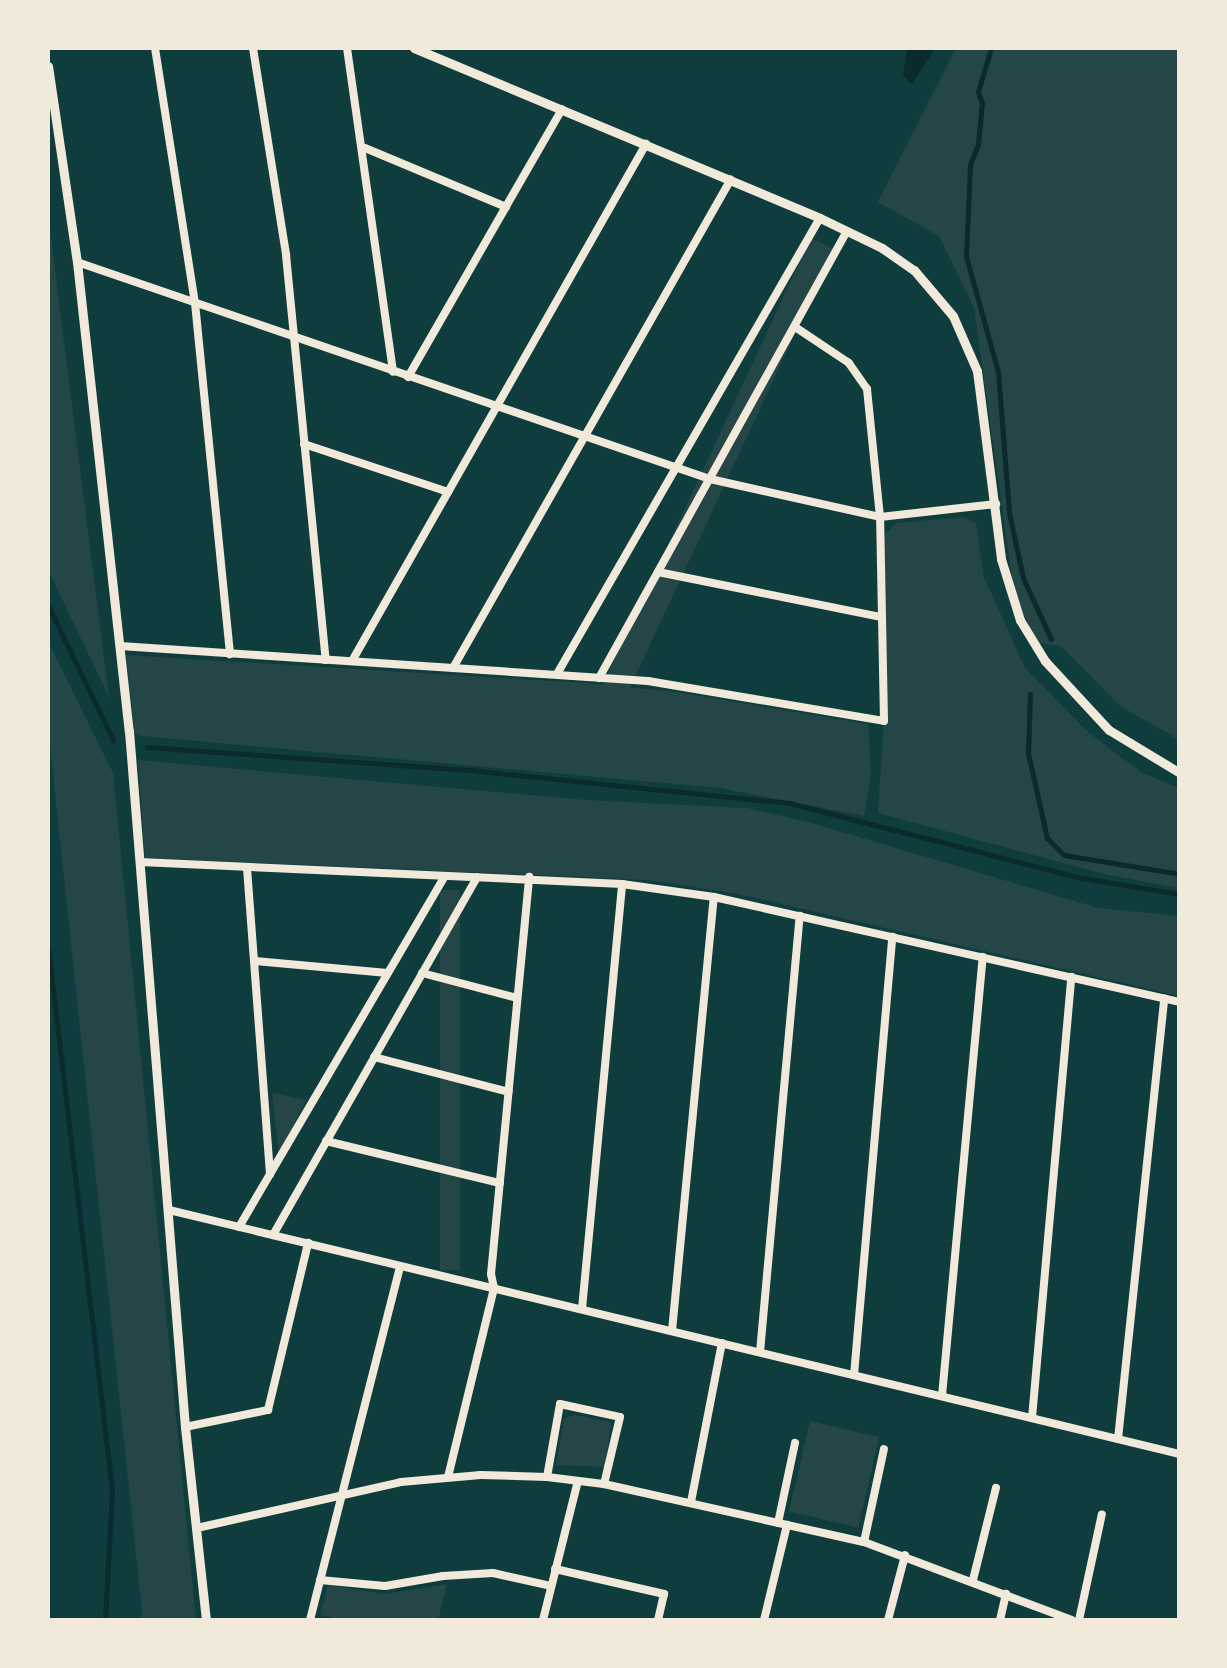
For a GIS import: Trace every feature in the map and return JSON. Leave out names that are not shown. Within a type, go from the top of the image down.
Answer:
[{"type":"street","points":[[154,48],[195,303],[230,654]]},
{"type":"street","points":[[253,48],[283,234],[326,660]]},
{"type":"street","points":[[348,48],[365,148],[393,372]]},
{"type":"street","points":[[414,48],[820,218],[914,270],[942,300],[963,334],[981,391],[1008,592],[1045,661],[1109,730],[1180,773]]},
{"type":"street","points":[[48,66],[77,262],[120,646],[185,1428],[206,1620]]},
{"type":"street","points":[[408,377],[562,109]]},
{"type":"street","points":[[352,661],[646,144]]},
{"type":"street","points":[[365,148],[506,207]]},
{"type":"street","points":[[453,668],[730,179]]},
{"type":"street","points":[[557,674],[820,218]]},
{"type":"street","points":[[599,678],[847,231]]},
{"type":"street","points":[[77,262],[675,470],[880,517],[996,504]]},
{"type":"street","points":[[120,646],[599,678],[690,688],[884,721],[880,517],[867,390],[850,363],[795,328]]},
{"type":"street","points":[[304,444],[448,492]]},
{"type":"street","points":[[658,572],[882,617]]},
{"type":"street","points":[[140,862],[444,877],[528,877],[714,896],[1180,1002]]},
{"type":"street","points":[[247,868],[270,1174]]},
{"type":"street","points":[[239,1227],[444,877]]},
{"type":"street","points":[[272,1235],[477,877]]},
{"type":"street","points":[[448,1477],[494,1288],[491,1274],[528,877]]},
{"type":"street","points":[[582,1309],[622,884]]},
{"type":"street","points":[[672,1331],[714,896]]},
{"type":"street","points":[[760,1352],[800,916]]},
{"type":"street","points":[[854,1375],[892,937]]},
{"type":"street","points":[[942,1396],[983,957]]},
{"type":"street","points":[[255,961],[386,973]]},
{"type":"street","points":[[422,974],[517,998]]},
{"type":"street","points":[[1032,1418],[1071,977]]},
{"type":"street","points":[[1118,1439],[1164,998]]},
{"type":"street","points":[[374,1056],[508,1092]]},
{"type":"street","points":[[326,1141],[500,1183]]},
{"type":"street","points":[[169,1210],[1180,1454]]},
{"type":"street","points":[[185,1428],[268,1410],[308,1244]]},
{"type":"street","points":[[313,1620],[400,1266]]},
{"type":"street","points":[[691,1502],[722,1343]]},
{"type":"street","points":[[547,1477],[560,1404],[620,1418],[604,1484]]},
{"type":"street","points":[[764,1620],[795,1443]]},
{"type":"street","points":[[864,1542],[884,1449]]},
{"type":"street","points":[[197,1528],[341,1494],[448,1477],[547,1477],[604,1484],[864,1542],[1072,1620]]},
{"type":"street","points":[[543,1620],[578,1481]]},
{"type":"street","points":[[973,1580],[996,1488]]},
{"type":"street","points":[[1079,1620],[1102,1514]]},
{"type":"street","points":[[888,1620],[905,1555]]},
{"type":"street","points":[[556,1570],[664,1594],[658,1620]]},
{"type":"street","points":[[320,1580],[385,1586],[443,1576],[493,1574],[552,1586]]},
{"type":"street","points":[[1000,1620],[1006,1594]]},
{"type":"shaded area","points":[[907,48],[935,48],[912,84],[903,76]]},
{"type":"shaded area","points":[[956,48],[1179,48],[1179,740],[1119,705],[1061,646],[1035,642],[1013,585],[974,308],[939,236],[878,202]]},
{"type":"shaded area","points":[[48,211],[57,287],[109,697],[48,570]]},
{"type":"shaded area","points":[[811,238],[835,249],[624,701],[600,690]]},
{"type":"shaded area","points":[[964,517],[976,523],[984,577],[1025,668],[1088,732],[1142,773],[1179,788],[1179,888],[1108,875],[878,813],[884,721],[883,536],[897,523]]},
{"type":"shaded area","points":[[48,641],[113,773],[196,1620],[143,1620],[48,727]]},
{"type":"shaded area","points":[[126,655],[585,683],[675,692],[868,724],[871,774],[864,816],[720,788],[141,736],[135,734]]},
{"type":"shaded area","points":[[138,760],[585,800],[747,808],[812,823],[1098,908],[1179,916],[1179,996],[738,894],[647,880],[145,858]]},
{"type":"shaded area","points":[[440,890],[460,890],[460,1270],[440,1270]]},
{"type":"shaded area","points":[[272,1093],[306,1100],[279,1154]]},
{"type":"shaded area","points":[[574,1415],[611,1422],[605,1467],[556,1465],[564,1419]]},
{"type":"shaded area","points":[[810,1421],[879,1437],[858,1528],[789,1512]]},
{"type":"shaded area","points":[[447,1584],[438,1620],[346,1620],[320,1615],[328,1585],[385,1594]]},
{"type":"waterway","points":[[991,48],[978,92],[982,103],[978,144],[970,165],[966,256],[998,372],[1009,513],[1023,578],[1051,639]]},
{"type":"waterway","points":[[48,605],[113,740]]},
{"type":"waterway","points":[[1030,694],[1028,753],[1047,838],[1064,855],[1180,874]]},
{"type":"waterway","points":[[147,747],[479,771],[789,803],[1082,878],[1180,894]]},
{"type":"waterway","points":[[48,947],[112,1490],[105,1620]]}]
